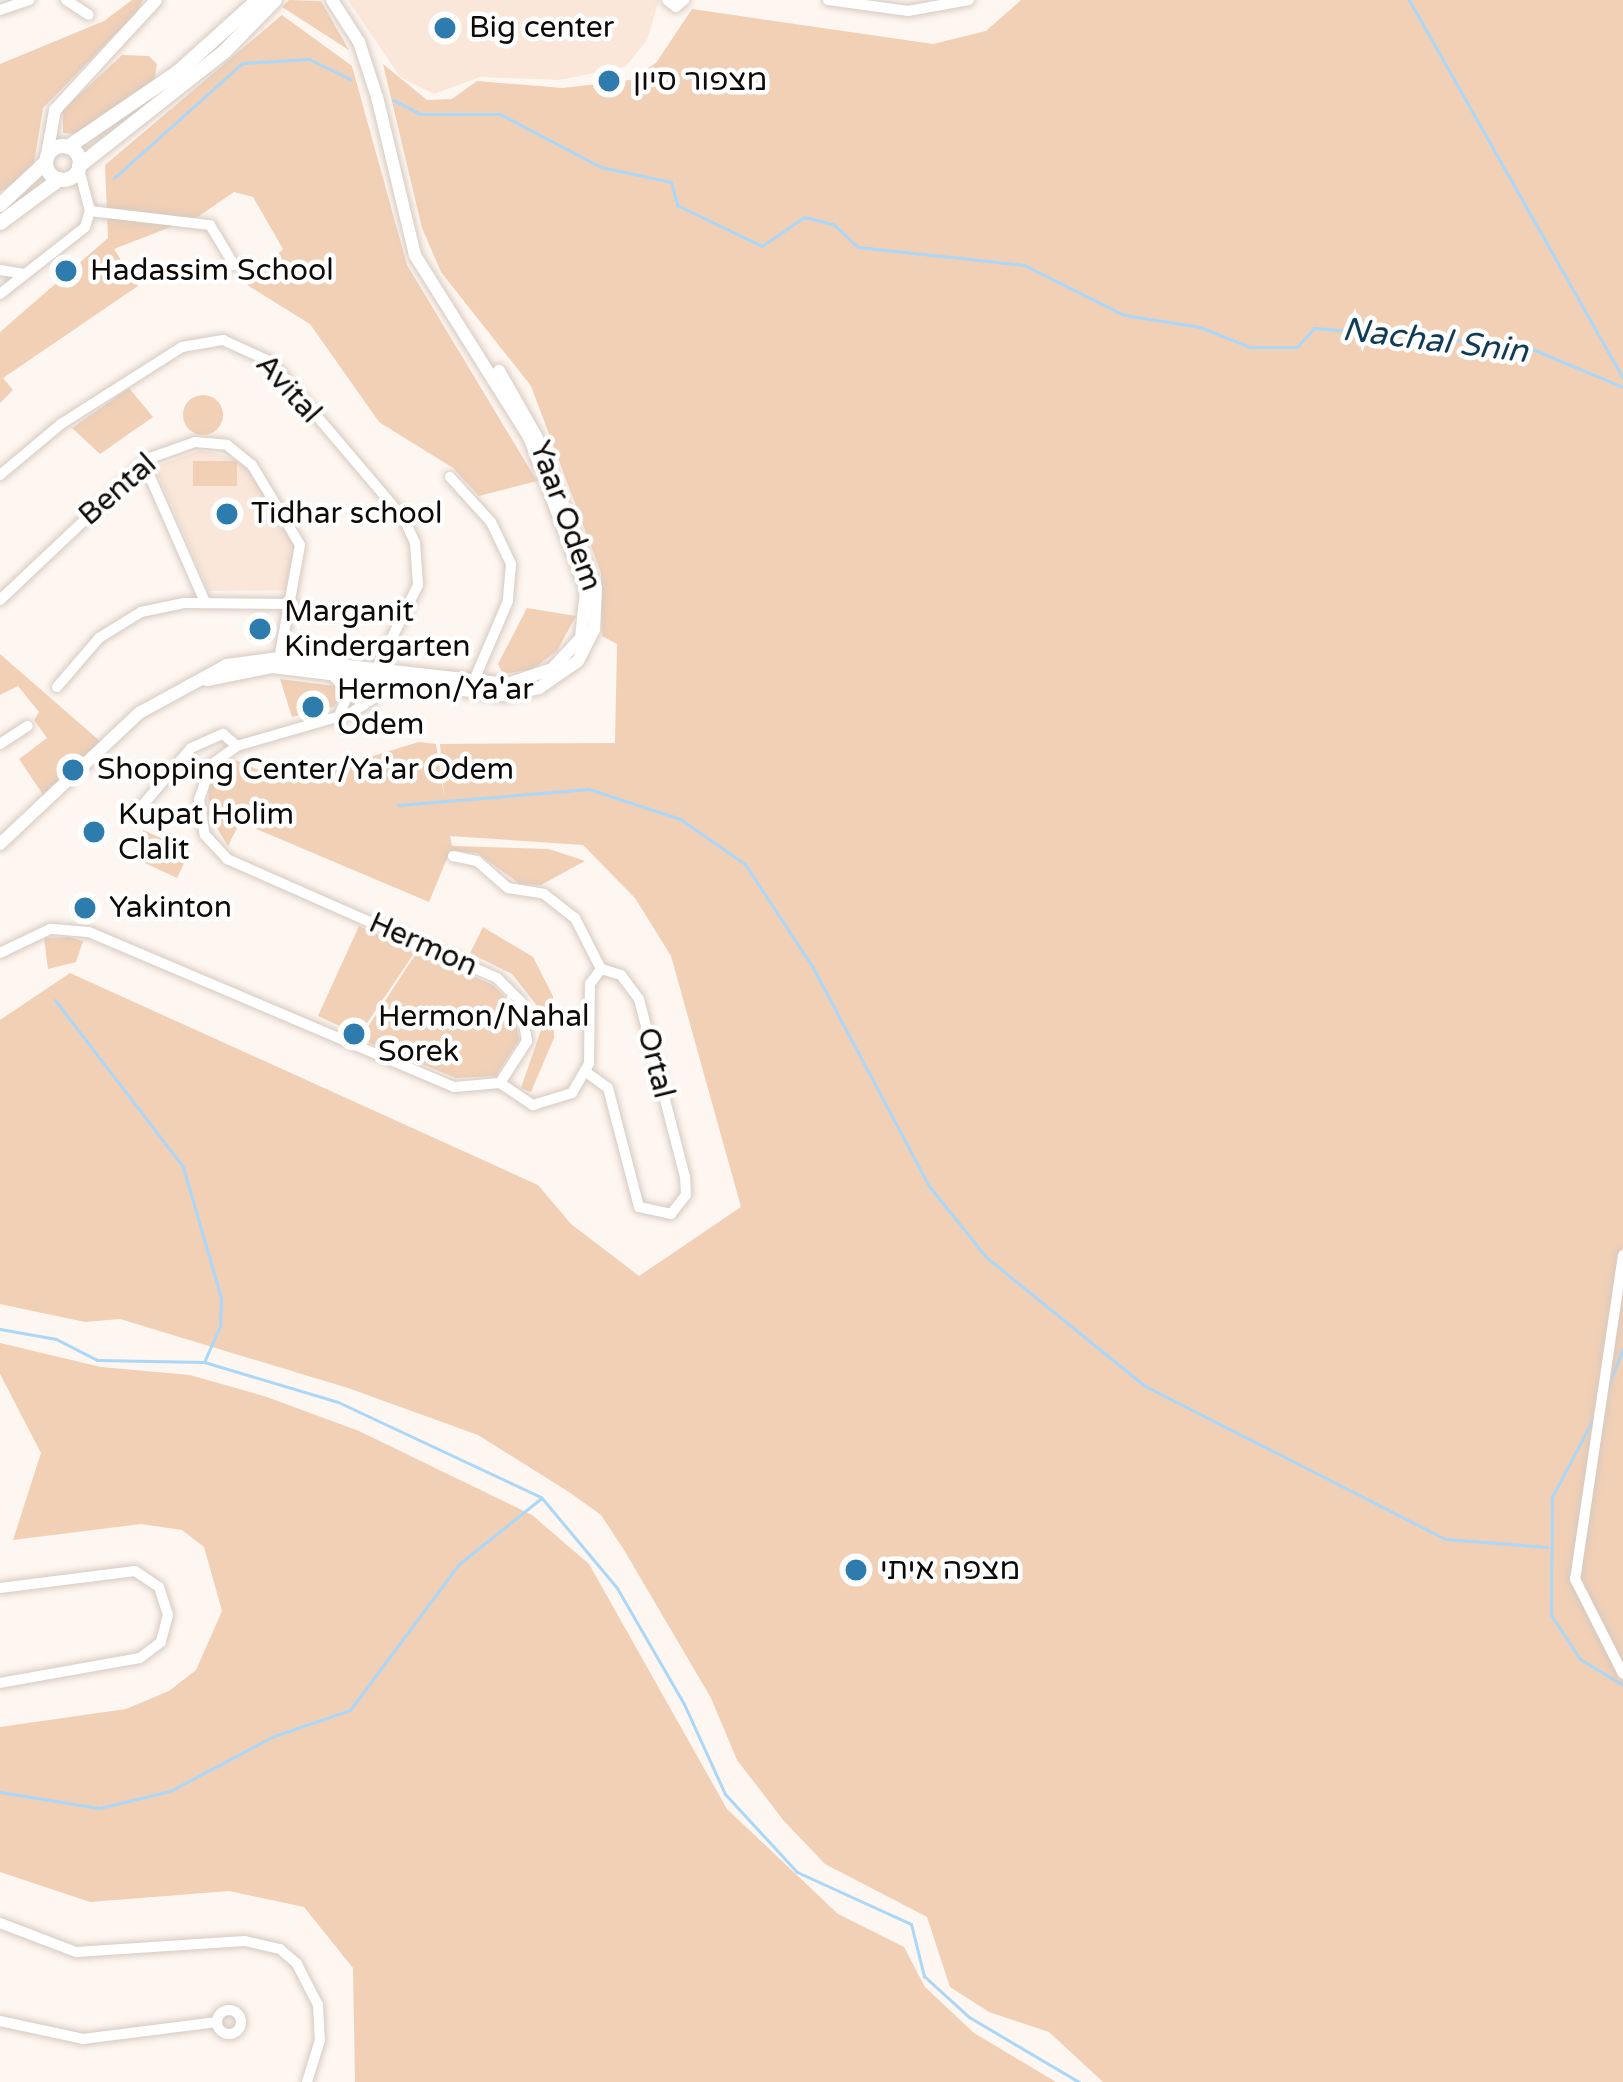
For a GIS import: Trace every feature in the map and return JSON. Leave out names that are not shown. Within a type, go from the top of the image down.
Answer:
[{"type":"main road","points":[[0,205],[47,159],[178,72],[257,0]]},
{"type":"main road","points":[[0,223],[79,168],[224,52],[275,0]]},
{"type":"main road","points":[[67,147],[79,168]]},
{"type":"main road","points":[[47,159],[62,179]]},
{"type":"street","points":[[0,10],[29,0]]},
{"type":"street","points":[[66,0],[89,15]]},
{"type":"street","points":[[47,159],[55,110],[156,0]]},
{"type":"street","name":"Yaar Odem","points":[[0,844],[177,687],[278,663],[529,692],[572,667],[594,630],[596,587],[525,413],[419,251],[376,75],[335,0]]},
{"type":"street","points":[[667,0],[676,7],[684,0]]},
{"type":"street","points":[[830,0],[908,11],[969,0]]},
{"type":"street","points":[[55,110],[54,133],[67,147]]},
{"type":"street","points":[[0,294],[86,227],[90,211],[79,168]]},
{"type":"street","points":[[62,179],[83,196]]},
{"type":"street","points":[[90,211],[210,225],[233,265]]},
{"type":"street","points":[[0,270],[26,274]]},
{"type":"street","name":"Avital","points":[[0,476],[62,424],[182,347],[223,340],[255,350],[411,531],[418,585],[373,675]]},
{"type":"street","name":"Bental","points":[[0,600],[144,463],[195,442],[240,450],[297,534],[293,604],[278,663]]},
{"type":"street","points":[[144,463],[205,602]]},
{"type":"street","points":[[450,477],[491,522],[511,564],[508,601],[471,687]]},
{"type":"street","points":[[57,687],[118,624],[205,602],[293,604]]},
{"type":"street","name":"Yaar Odem","points":[[278,663],[332,675],[373,675]]},
{"type":"street","points":[[332,675],[349,692],[336,717]]},
{"type":"street","points":[[142,806],[191,748],[223,734],[237,746],[336,717],[374,698],[373,675]]},
{"type":"street","points":[[0,744],[28,725]]},
{"type":"street","name":"Hermon","points":[[237,746],[203,780],[200,817],[214,848],[511,988],[526,1014],[527,1041],[500,1083]]},
{"type":"street","name":"Ortal","points":[[453,856],[477,861],[508,888],[544,894],[575,918],[601,970],[621,975],[639,999],[685,1177],[686,1195],[671,1214],[639,1207],[608,1088],[586,1072]]},
{"type":"street","points":[[0,953],[50,929],[88,932],[439,1082],[500,1083],[520,1101],[547,1106],[572,1093],[586,1072],[590,984],[601,970]]},
{"type":"street","points":[[1623,1255],[1575,1580],[1623,1674]]},
{"type":"street","points":[[0,1588],[135,1571],[159,1587],[168,1615],[160,1642],[140,1658],[0,1683]]},
{"type":"street","points":[[0,1922],[76,1952],[244,1941],[280,1949],[298,1964],[318,2005],[320,2040],[307,2082]]},
{"type":"street","points":[[0,2021],[83,2039],[217,2022]]},
{"type":"shaded area","points":[[132,0],[143,0],[137,12],[43,108],[33,169],[0,192],[0,64],[104,21]]},
{"type":"shaded area","points":[[289,0],[321,1],[349,50],[282,7]]},
{"type":"shaded area","name":"Big center","points":[[348,0],[659,0],[647,40],[625,67],[559,80],[480,77],[434,94],[400,77]]},
{"type":"shaded area","points":[[1021,0],[1623,0],[1623,2082],[1103,2082],[1049,2032],[989,2012],[950,1987],[927,1917],[825,1864],[784,1821],[737,1760],[711,1698],[624,1550],[601,1515],[569,1492],[478,1435],[348,1388],[120,1319],[85,1322],[0,1304],[0,1020],[70,973],[538,1185],[571,1224],[639,1276],[741,1207],[671,956],[635,898],[583,845],[450,836],[452,846],[549,849],[585,861],[541,885],[520,884],[477,853],[450,851],[429,902],[240,822],[228,846],[208,814],[209,784],[228,757],[287,782],[419,742],[436,744],[444,796],[440,744],[615,743],[617,644],[602,636],[601,573],[531,386],[441,272],[422,228],[383,64],[427,100],[452,99],[477,81],[563,88],[630,80],[656,63],[692,9],[933,44],[986,31]]},
{"type":"shaded area","points":[[282,15],[352,66],[407,265],[537,481],[479,496],[453,468],[379,422],[310,324],[247,285],[283,249],[253,197],[234,192],[199,216],[114,249],[138,286],[3,378],[13,390],[0,403],[0,332],[108,238],[105,165]]},
{"type":"shaded area","points":[[122,55],[149,56],[157,64],[154,82],[81,134],[63,133],[63,110]]},
{"type":"shaded area","points":[[129,388],[153,417],[100,454],[72,428]]},
{"type":"shaded area","points":[[203,395],[217,401],[223,415],[217,429],[203,435],[189,429],[183,415],[189,401]]},
{"type":"shaded area","name":"Tidhar school","points":[[200,450],[241,460],[288,529],[295,547],[288,590],[209,591],[155,467]]},
{"type":"shaded area","points":[[193,461],[237,461],[237,486],[193,486]]},
{"type":"shaded area","points":[[527,608],[576,616],[557,651],[533,669],[503,674],[498,664]]},
{"type":"shaded area","points":[[0,654],[101,742],[46,799],[19,759],[47,738],[34,720],[39,712],[18,686],[0,695]]},
{"type":"shaded area","points":[[280,679],[335,686],[342,697],[333,707],[292,717]]},
{"type":"shaded area","points":[[143,830],[190,851],[177,878],[134,858]]},
{"type":"shaded area","points":[[359,926],[415,952],[359,1035],[318,1016]]},
{"type":"shaded area","points":[[483,927],[533,957],[553,996],[554,1038],[531,1092],[521,1088],[542,1027],[538,1007],[512,974],[470,953]]},
{"type":"shaded area","points":[[44,938],[83,941],[76,962],[48,969]]},
{"type":"shaded area","points":[[417,952],[493,985],[513,1005],[519,1040],[496,1076],[456,1078],[360,1039]]},
{"type":"shaded area","points":[[0,1343],[101,1367],[190,1375],[264,1396],[359,1431],[532,1515],[589,1564],[727,1809],[838,1914],[904,1947],[925,1987],[974,2033],[1056,2082],[355,2082],[353,1968],[304,1907],[229,1891],[90,1902],[0,1872],[0,1727],[126,1709],[169,1691],[196,1670],[222,1611],[204,1547],[182,1530],[141,1524],[13,1540],[41,1453],[0,1374]]},
{"type":"waterway","points":[[1409,0],[1623,378]]},
{"type":"waterway","name":"Nachal Snin","points":[[114,178],[242,63],[309,59],[350,79]]},
{"type":"waterway","name":"Nachal Snin","points":[[393,100],[421,114],[500,114],[601,167],[671,182],[677,205],[762,246],[804,217],[833,224],[858,247],[1024,265],[1124,315],[1200,327],[1250,347],[1297,347],[1314,328],[1525,346],[1623,387]]},
{"type":"waterway","points":[[398,805],[589,789],[680,819],[745,864],[812,966],[929,1186],[986,1257],[1145,1386],[1445,1539],[1547,1547]]},
{"type":"waterway","points":[[55,1000],[183,1167],[221,1298],[220,1326],[205,1360]]},
{"type":"waterway","points":[[0,1329],[56,1339],[97,1360],[204,1362],[338,1402],[541,1497],[617,1588],[684,1704],[725,1794],[797,1872],[911,1924],[924,1976],[969,2017],[1079,2082]]},
{"type":"waterway","points":[[1608,1386],[1623,1349]]},
{"type":"waterway","points":[[1594,1417],[1552,1497],[1551,1615],[1580,1659],[1623,1685]]},
{"type":"waterway","points":[[0,1792],[99,1808],[170,1791],[274,1736],[350,1710],[459,1564],[540,1499]]},
{"type":"place","name":"Big center","points":[[445,28]]},
{"type":"place","name":"מצפור סיון","points":[[609,81]]},
{"type":"place","name":"Hadassim School","points":[[66,271]]},
{"type":"place","name":"Tidhar school","points":[[227,514]]},
{"type":"place","name":"Marganit Kindergarten","points":[[260,629]]},
{"type":"place","name":"Hermon/Ya'ar Odem","points":[[313,707]]},
{"type":"place","name":"Shopping Center/Ya'ar Odem","points":[[73,770]]},
{"type":"place","name":"Kupat Holim Clalit","points":[[94,832]]},
{"type":"place","name":"Yakinton","points":[[85,908]]},
{"type":"place","name":"Hermon/Nahal Sorek","points":[[354,1034]]},
{"type":"place","name":"מצפה איתי","points":[[856,1570]]}]
